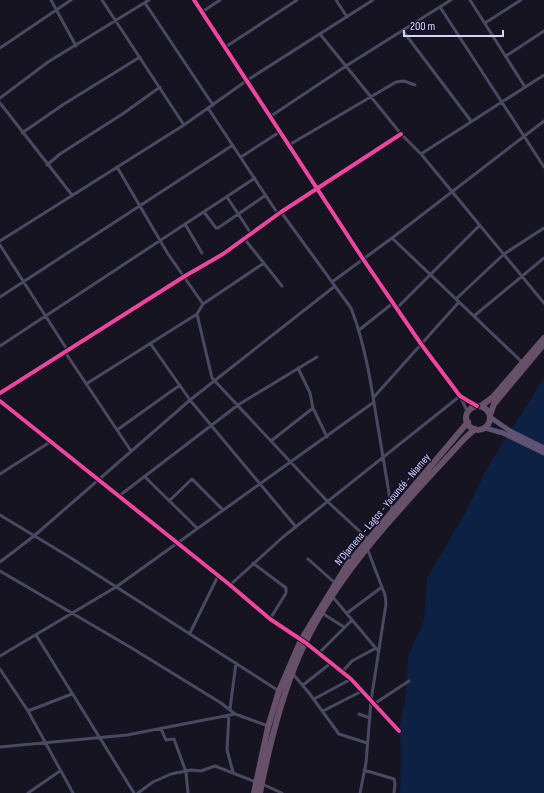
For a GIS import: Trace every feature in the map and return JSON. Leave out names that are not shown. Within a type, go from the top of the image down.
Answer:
[{"type":"highway","points":[[544,338],[493,397],[479,406],[470,409],[468,413],[468,422],[475,429],[484,428],[489,422],[494,404],[544,344]]},
{"type":"highway","points":[[479,406],[486,409],[490,416]]},
{"type":"highway","name":"N'Djamena - Lagos - Yaoundé - Niamey","points":[[260,793],[259,783],[268,727],[279,692],[303,641],[334,583],[368,539],[468,422]]},
{"type":"highway","name":"N'Djamena - Lagos - Yaoundé - Niamey","points":[[254,793],[259,783],[275,722],[303,641],[332,596],[367,548],[475,429]]},
{"type":"main road","points":[[490,416],[510,431],[544,448]]},
{"type":"main road","points":[[484,428],[503,433],[544,453]]},
{"type":"street","points":[[51,0],[76,46]]},
{"type":"street","points":[[0,48],[71,0]]},
{"type":"street","points":[[102,0],[184,125]]},
{"type":"street","points":[[0,98],[48,62],[149,0]]},
{"type":"street","points":[[194,0],[224,48],[281,131],[363,259],[421,344],[460,396],[468,413]]},
{"type":"street","points":[[202,12],[220,0]]},
{"type":"street","points":[[224,48],[297,0]]},
{"type":"street","points":[[336,0],[347,17]]},
{"type":"street","points":[[0,241],[184,125],[246,81],[373,0]]},
{"type":"street","points":[[271,116],[346,66],[451,0]]},
{"type":"street","points":[[470,0],[525,86]]},
{"type":"street","points":[[485,23],[521,0]]},
{"type":"street","points":[[145,3],[213,105]]},
{"type":"street","points":[[440,7],[500,102],[544,167]]},
{"type":"street","points":[[403,31],[471,121]]},
{"type":"street","points":[[506,56],[544,31]]},
{"type":"street","points":[[320,34],[401,134],[421,154],[544,303]]},
{"type":"street","points":[[22,133],[64,104],[140,57]]},
{"type":"street","points":[[421,154],[544,75]]},
{"type":"street","points":[[290,145],[396,82],[404,81],[415,85]]},
{"type":"street","points":[[47,165],[60,154],[124,113],[160,87]]},
{"type":"street","points":[[0,103],[72,195]]},
{"type":"street","points":[[208,108],[278,214]]},
{"type":"street","points":[[332,282],[392,238],[451,191],[544,121]]},
{"type":"street","points":[[241,157],[281,131]]},
{"type":"street","points":[[0,393],[185,276],[223,254],[250,232],[401,134]]},
{"type":"street","points":[[0,297],[233,145]]},
{"type":"street","points":[[117,167],[160,240],[203,304]]},
{"type":"street","points":[[0,346],[255,178]]},
{"type":"street","points":[[204,212],[216,228],[238,215],[266,195]]},
{"type":"street","points":[[227,196],[250,232]]},
{"type":"street","points":[[281,212],[351,308],[359,330],[374,402],[392,511]]},
{"type":"street","points":[[185,224],[202,253]]},
{"type":"street","points":[[397,308],[480,225]]},
{"type":"street","points":[[373,398],[458,300],[504,254],[544,228]]},
{"type":"street","points":[[243,237],[282,286]]},
{"type":"street","points":[[392,238],[522,362]]},
{"type":"street","points":[[0,245],[86,384],[131,451]]},
{"type":"street","points":[[474,316],[544,258]]},
{"type":"street","points":[[86,384],[197,314],[203,304],[264,263]]},
{"type":"street","points":[[0,562],[34,536],[190,400],[335,286]]},
{"type":"street","points":[[359,330],[393,303]]},
{"type":"street","points":[[197,314],[210,375],[328,502],[368,539]]},
{"type":"street","points":[[150,343],[190,400],[296,527]]},
{"type":"street","points":[[119,496],[238,405],[317,357]]},
{"type":"street","points":[[298,368],[310,393],[313,408],[327,437]]},
{"type":"street","points":[[117,430],[180,385]]},
{"type":"street","points":[[460,396],[479,406]]},
{"type":"street","points":[[230,585],[253,563],[296,527],[460,396]]},
{"type":"street","points":[[0,401],[230,585],[270,619],[303,641],[351,679],[399,731]]},
{"type":"street","points":[[0,656],[116,587],[222,509],[291,463],[374,402]]},
{"type":"street","points":[[272,441],[313,408]]},
{"type":"street","points":[[0,474],[50,442]]},
{"type":"street","points":[[144,477],[197,528]]},
{"type":"street","points":[[169,501],[192,479],[222,509]]},
{"type":"street","points":[[0,515],[236,663],[279,692]]},
{"type":"street","points":[[360,793],[386,604],[382,587],[367,548]]},
{"type":"street","points":[[308,559],[334,583]]},
{"type":"street","points":[[253,563],[286,588],[286,593],[270,619]]},
{"type":"street","points":[[0,571],[230,709],[235,714],[268,727]]},
{"type":"street","points":[[190,634],[218,576]]},
{"type":"street","points":[[347,613],[382,587]]},
{"type":"street","points":[[332,596],[379,652]]},
{"type":"street","points":[[322,613],[344,627]]},
{"type":"street","points":[[319,653],[352,620]]},
{"type":"street","points":[[36,635],[134,793]]},
{"type":"street","points":[[342,672],[352,661],[376,648]]},
{"type":"street","points":[[230,709],[236,663]]},
{"type":"street","points":[[303,685],[331,663]]},
{"type":"street","points":[[0,669],[28,711],[73,793]]},
{"type":"street","points":[[292,673],[314,699],[339,734],[367,743]]},
{"type":"street","points":[[314,699],[351,679]]},
{"type":"street","points":[[373,703],[409,681]]},
{"type":"street","points":[[323,711],[362,691]]},
{"type":"street","points":[[28,711],[72,694]]},
{"type":"street","points":[[0,747],[100,738],[161,729],[235,714]]},
{"type":"street","points":[[359,714],[370,718]]},
{"type":"street","points":[[229,716],[227,750],[234,773]]},
{"type":"street","points":[[161,729],[166,740],[174,739],[186,772],[188,793]]},
{"type":"street","points":[[138,793],[161,778],[186,772],[201,771],[215,766],[282,793]]},
{"type":"street","points":[[364,770],[394,779],[396,784],[394,793]]},
{"type":"street","points":[[28,793],[60,771]]},
{"type":"water","points":[[544,378],[544,793],[400,793],[401,747],[399,731],[406,693],[408,656],[424,621],[427,578],[466,511],[487,468]]},
{"type":"cycle path","points":[[194,0],[363,259],[421,344],[460,396],[477,406]]},
{"type":"cycle path","points":[[0,393],[185,276],[223,254],[281,212],[401,134]]},
{"type":"cycle path","points":[[0,401],[230,585],[270,619],[306,643],[351,679],[399,731]]}]
